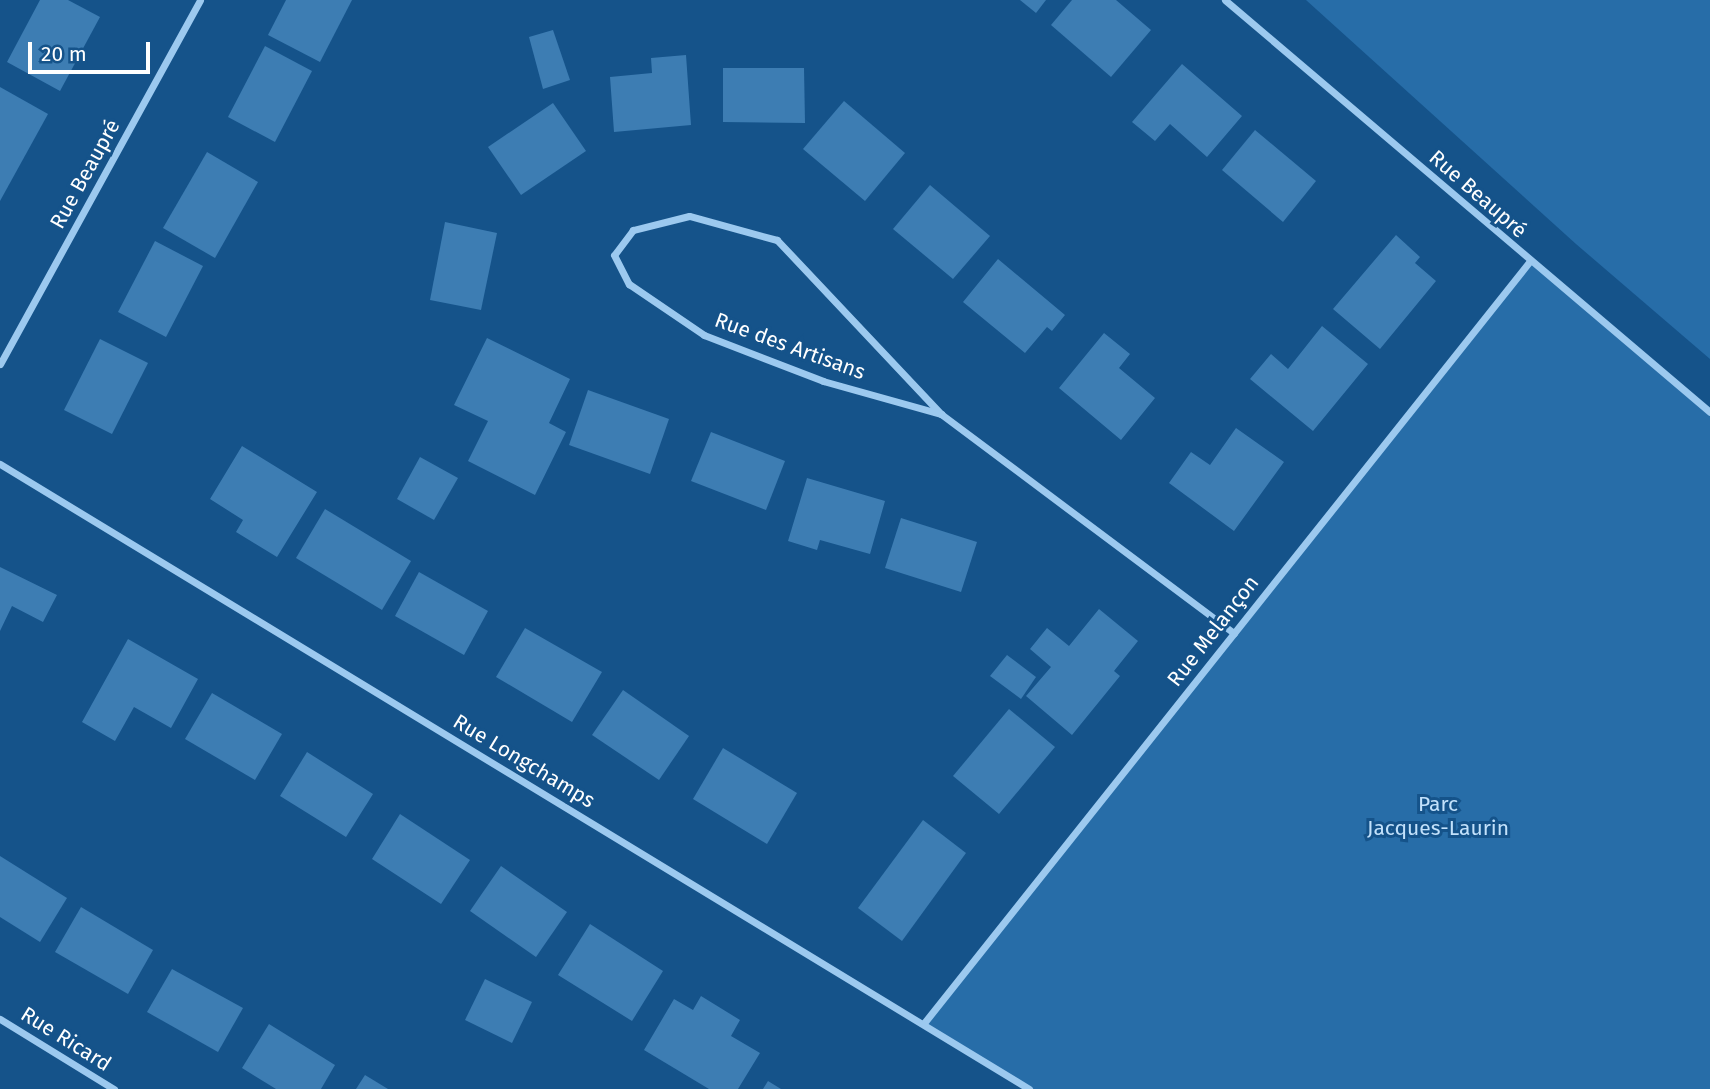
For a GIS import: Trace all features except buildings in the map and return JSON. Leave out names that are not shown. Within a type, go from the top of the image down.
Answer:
[{"type":"street","name":"Rue Beaupré","points":[[0,364],[200,0]]},
{"type":"street","name":"Rue Beaupré","points":[[1226,0],[1710,412]]},
{"type":"street","name":"Rue des Artisans","points":[[941,414],[823,381],[704,335],[629,284],[614,255],[632,230],[689,216],[778,240],[941,414],[1234,633]]},
{"type":"street","name":"Rue Melançon","points":[[924,1023],[1530,261]]},
{"type":"street","name":"Rue Longchamps","points":[[0,464],[1029,1089]]},
{"type":"street","name":"Rue Ricard","points":[[0,1019],[114,1089]]},
{"type":"green space","points":[[1306,0],[1710,0],[1710,359],[1576,244]]},
{"type":"green space","name":"Parc Jacques-Laurin","points":[[1530,261],[1710,411],[1710,1089],[1029,1089],[924,1023]]}]
